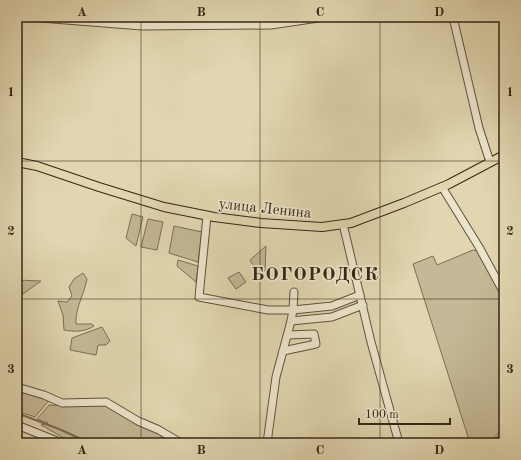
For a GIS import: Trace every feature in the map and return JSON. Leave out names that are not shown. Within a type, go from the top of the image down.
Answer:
[{"type":"main road","name":"улица Ленина","points":[[17,162],[37,166],[164,207],[207,216],[261,223],[322,227],[356,221],[397,206],[442,187],[504,155]]},
{"type":"street","points":[[28,17],[142,26],[271,25],[325,17]]},
{"type":"street","points":[[454,17],[479,128],[490,162]]},
{"type":"street","points":[[442,187],[479,247],[504,293]]},
{"type":"street","points":[[207,216],[199,297],[268,310],[293,310],[332,306],[360,295]]},
{"type":"street","points":[[343,224],[362,305],[399,443]]},
{"type":"street","points":[[267,443],[276,377],[291,321],[294,292]]},
{"type":"street","points":[[291,321],[332,316],[362,305]]},
{"type":"street","points":[[283,351],[316,344],[314,334],[288,335]]},
{"type":"street","points":[[17,387],[44,395],[62,403],[106,402],[138,421],[159,430],[181,443]]},
{"type":"street","points":[[17,425],[62,443]]},
{"type":"street","points":[[497,443],[504,436]]},
{"type":"shaded area","points":[[132,214],[143,217],[136,246],[126,238]]},
{"type":"shaded area","points":[[148,219],[163,222],[157,250],[141,247]]},
{"type":"shaded area","points":[[174,226],[202,232],[198,262],[169,253]]},
{"type":"shaded area","points":[[266,246],[265,271],[254,266],[250,260]]},
{"type":"shaded area","points":[[473,250],[480,252],[504,298],[504,427],[489,443],[470,443],[413,264],[433,256],[437,265]]},
{"type":"shaded area","points":[[178,260],[198,266],[196,282],[177,266]]},
{"type":"shaded area","points":[[239,272],[246,282],[236,289],[228,278]]},
{"type":"shaded area","points":[[83,273],[87,279],[78,307],[76,324],[92,324],[94,326],[79,331],[64,330],[63,315],[58,301],[67,302],[72,296],[69,287],[74,279]]},
{"type":"shaded area","points":[[17,280],[41,281],[17,298]]},
{"type":"shaded area","points":[[102,327],[110,341],[106,345],[98,345],[96,355],[70,350],[72,338]]},
{"type":"shaded area","points":[[17,389],[50,399],[35,417],[17,411]]},
{"type":"shaded area","points":[[49,405],[103,405],[118,411],[160,433],[162,437],[155,443],[73,443],[41,425],[48,423],[37,419]]},
{"type":"waterway","points":[[17,413],[90,443]]},
{"type":"district","name":"БОГОРОДСК","points":[[315,273]]}]
